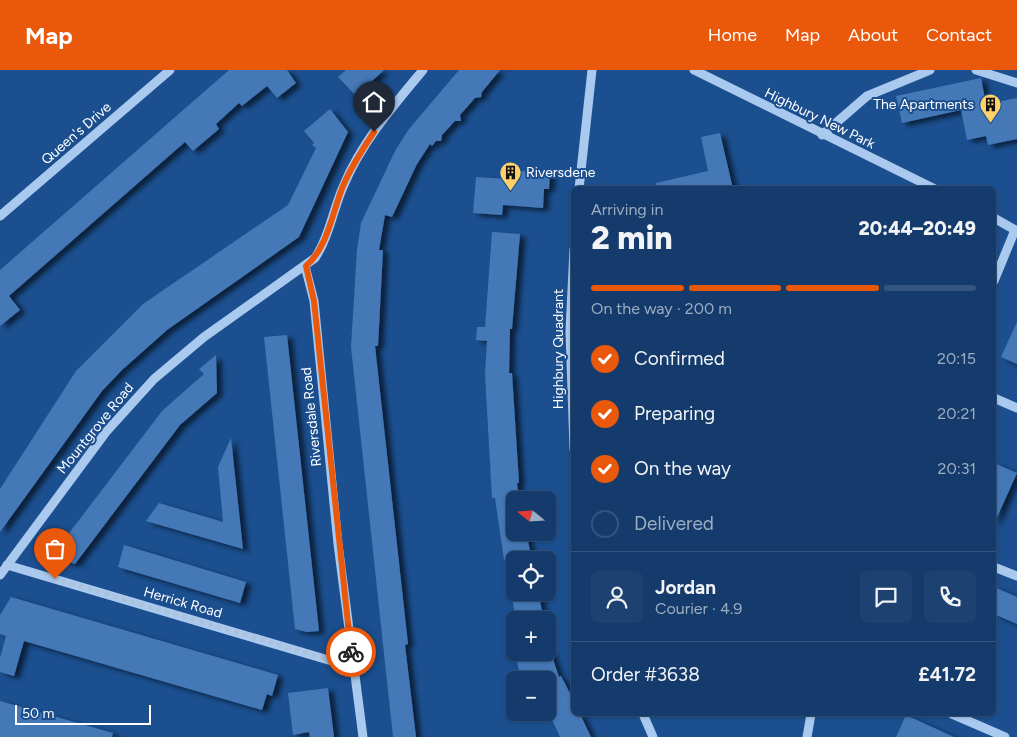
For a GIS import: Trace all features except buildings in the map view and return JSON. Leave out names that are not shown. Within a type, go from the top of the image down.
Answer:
[{"type":"street","name":"Queen's Drive","points":[[0,216],[170,70]]},
{"type":"street","points":[[306,266],[315,258],[322,246],[343,186],[358,154],[423,70]]},
{"type":"street","points":[[579,186],[592,70]]},
{"type":"street","name":"Highbury New Park","points":[[694,70],[822,135],[929,186]]},
{"type":"street","points":[[822,135],[867,96],[930,70]]},
{"type":"street","points":[[976,70],[1017,84]]},
{"type":"street","points":[[996,219],[1016,230],[996,276]]},
{"type":"street","name":"Mountgrove Road","points":[[0,575],[106,432],[154,379],[204,337],[306,266]]},
{"type":"street","name":"Riversdale Road","points":[[306,266],[314,301],[338,544],[352,666],[363,737]]},
{"type":"street","name":"Highbury Quadrant","points":[[571,310],[571,360]]},
{"type":"street","points":[[996,399],[1017,408]]},
{"type":"street","name":"Herrick Road","points":[[7,565],[352,666]]},
{"type":"street","points":[[996,568],[1017,576]]},
{"type":"street","points":[[644,716],[653,737]]},
{"type":"street","points":[[807,737],[811,716]]},
{"type":"street","points":[[957,716],[1005,737]]},
{"type":"way so far","points":[[55,579],[352,666],[351,652]]},
{"type":"place","name":"The Apartments","points":[[990,123]]},
{"type":"place","name":"Riversdene","points":[[510,191]]},
{"type":"route","points":[[351,652],[338,544],[314,301],[306,266],[319,252],[343,186],[358,154],[374,132]]}]
